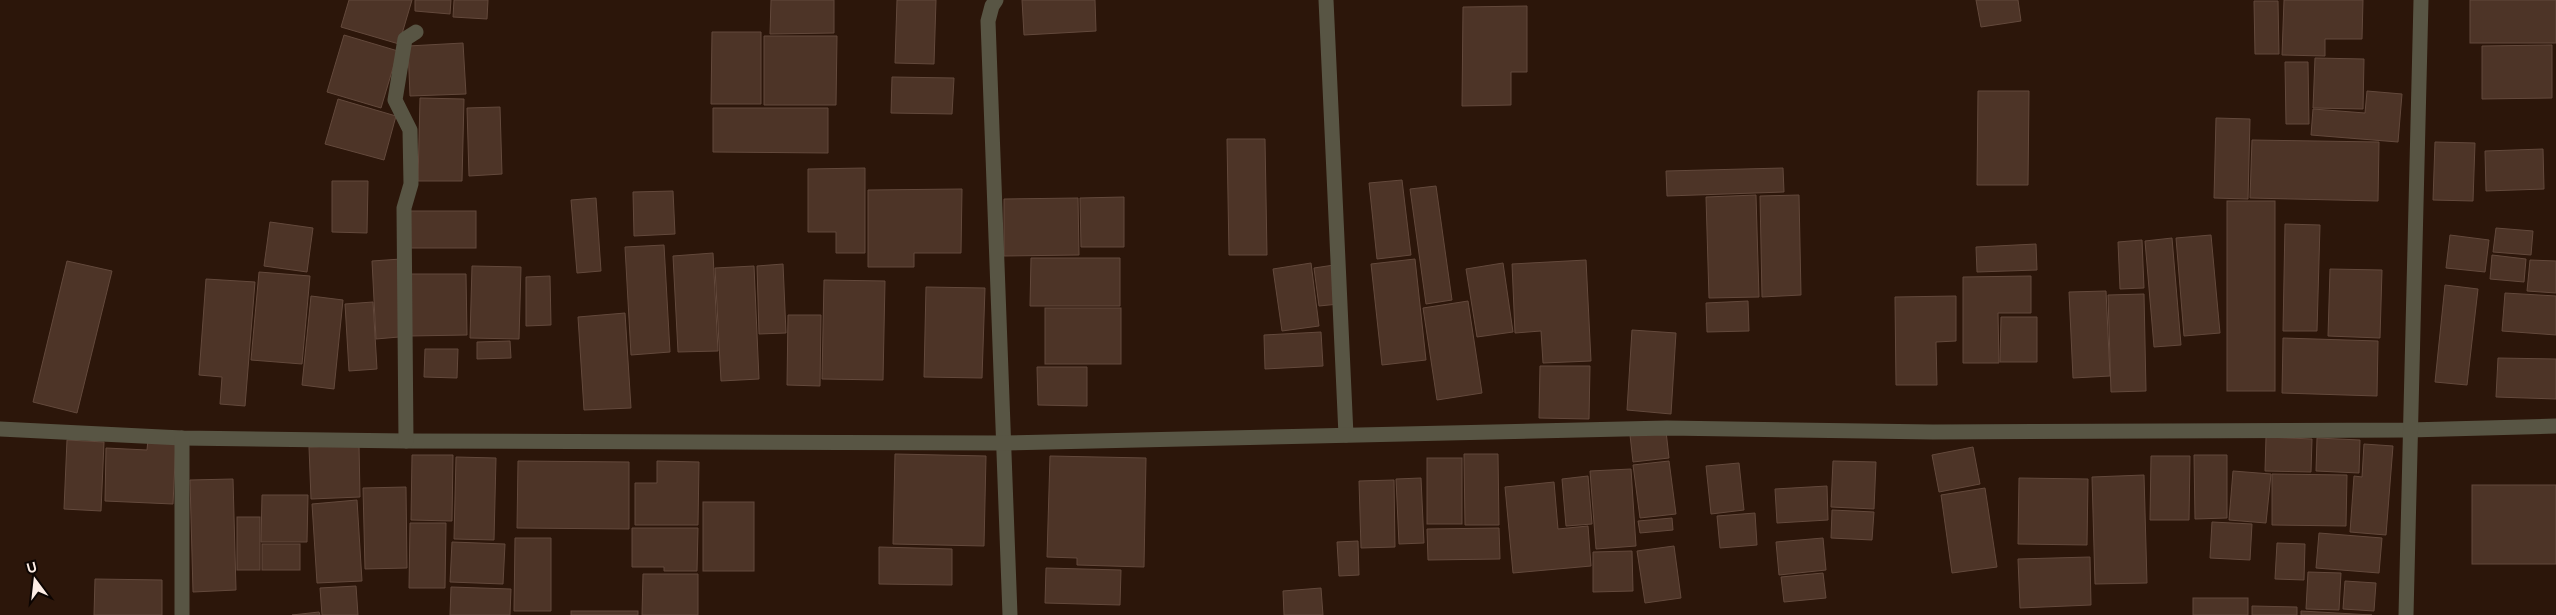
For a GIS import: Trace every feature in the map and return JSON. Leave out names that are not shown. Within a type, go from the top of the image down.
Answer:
[{"type":"street","points":[[996,0],[992,6],[988,21],[1002,442],[1010,615]]},
{"type":"street","points":[[1326,0],[1346,435]]},
{"type":"street","points":[[2406,615],[2409,430],[2421,0]]},
{"type":"street","points":[[406,441],[404,208],[410,184],[410,130],[395,100],[405,40],[416,32]]},
{"type":"street","points":[[0,429],[182,438],[406,441],[1002,442],[1667,428],[1933,432],[2409,430],[2556,426]]},
{"type":"street","points":[[182,438],[182,615]]},
{"type":"building","points":[[349,0],[412,0],[399,44],[341,27]]},
{"type":"building","points":[[415,0],[451,0],[450,14],[415,11]]},
{"type":"building","points":[[454,0],[488,0],[487,19],[453,17]]},
{"type":"building","points":[[771,0],[834,0],[834,33],[770,34]]},
{"type":"building","points":[[897,0],[936,0],[934,64],[895,63]]},
{"type":"building","points":[[1022,0],[1095,0],[1096,31],[1024,35]]},
{"type":"building","points":[[1976,0],[2018,0],[2021,21],[1981,27]]},
{"type":"building","points":[[2284,0],[2363,0],[2362,39],[2325,39],[2325,56],[2282,55]]},
{"type":"building","points":[[2470,0],[2556,0],[2556,43],[2470,43]]},
{"type":"building","points":[[2254,1],[2278,1],[2279,54],[2255,54]]},
{"type":"building","points":[[1527,6],[1527,72],[1511,72],[1511,105],[1462,106],[1463,7]]},
{"type":"building","points":[[712,32],[761,32],[761,104],[711,104]]},
{"type":"building","points":[[344,35],[398,51],[381,108],[327,92]]},
{"type":"building","points":[[764,36],[837,36],[836,105],[764,105]]},
{"type":"building","points":[[463,43],[466,94],[410,96],[408,46]]},
{"type":"building","points":[[2552,45],[2552,98],[2482,99],[2482,46]]},
{"type":"building","points":[[2315,58],[2364,59],[2363,109],[2313,108]]},
{"type":"building","points":[[2285,62],[2308,62],[2309,124],[2286,124]]},
{"type":"building","points":[[892,77],[954,78],[952,114],[891,113]]},
{"type":"building","points":[[1978,91],[2029,91],[2028,185],[1977,185]]},
{"type":"building","points":[[2367,91],[2402,94],[2398,142],[2311,135],[2313,109],[2365,113]]},
{"type":"building","points":[[420,98],[464,99],[462,181],[418,181]]},
{"type":"building","points":[[338,99],[396,116],[384,160],[325,144]]},
{"type":"building","points":[[500,107],[502,174],[469,176],[467,108]]},
{"type":"building","points":[[713,108],[828,108],[828,153],[713,152]]},
{"type":"building","points":[[2216,118],[2250,119],[2248,199],[2214,198]]},
{"type":"building","points":[[1227,139],[1265,139],[1267,255],[1229,255]]},
{"type":"building","points":[[2252,140],[2379,142],[2378,201],[2250,198]]},
{"type":"building","points":[[2435,142],[2475,143],[2473,201],[2433,200]]},
{"type":"building","points":[[2543,149],[2544,189],[2486,191],[2485,151]]},
{"type":"building","points":[[865,168],[865,253],[836,253],[836,232],[808,232],[808,169]]},
{"type":"building","points":[[1783,168],[1784,192],[1667,196],[1666,171]]},
{"type":"building","points":[[1402,180],[1411,255],[1377,259],[1369,183]]},
{"type":"building","points":[[332,181],[368,181],[367,233],[332,232]]},
{"type":"building","points":[[1436,186],[1452,300],[1426,304],[1410,189]]},
{"type":"building","points":[[962,189],[961,253],[914,253],[914,267],[868,267],[868,190]]},
{"type":"building","points":[[673,191],[675,234],[634,236],[633,192]]},
{"type":"building","points":[[1756,195],[1759,297],[1709,298],[1706,197]]},
{"type":"building","points":[[1799,195],[1801,295],[1762,297],[1760,196]]},
{"type":"building","points":[[1124,197],[1124,247],[1081,247],[1080,198]]},
{"type":"building","points":[[596,198],[601,271],[577,273],[571,200]]},
{"type":"building","points":[[1078,198],[1079,255],[1004,256],[1004,199]]},
{"type":"building","points":[[2227,201],[2275,201],[2275,391],[2227,391]]},
{"type":"building","points":[[408,211],[476,211],[476,248],[408,248]]},
{"type":"building","points":[[270,222],[313,228],[307,272],[264,266]]},
{"type":"building","points":[[2285,224],[2320,225],[2317,331],[2283,331]]},
{"type":"building","points":[[2496,228],[2533,231],[2531,255],[2493,252]]},
{"type":"building","points":[[2211,235],[2220,333],[2184,336],[2176,238]]},
{"type":"building","points":[[2450,235],[2489,240],[2485,272],[2446,268]]},
{"type":"building","points":[[2172,238],[2181,345],[2154,347],[2145,241]]},
{"type":"building","points":[[2142,240],[2144,288],[2120,289],[2118,242]]},
{"type":"building","points":[[2036,244],[2037,270],[1977,272],[1976,247]]},
{"type":"building","points":[[664,245],[670,352],[631,355],[625,247]]},
{"type":"building","points":[[713,253],[718,351],[678,352],[673,256]]},
{"type":"building","points":[[2492,255],[2526,259],[2524,282],[2490,279]]},
{"type":"building","points":[[1031,258],[1120,258],[1120,306],[1030,306]]},
{"type":"building","points":[[401,259],[399,337],[376,339],[372,261]]},
{"type":"building","points":[[1415,259],[1426,360],[1382,365],[1371,264]]},
{"type":"building","points":[[1586,260],[1591,361],[1543,363],[1541,331],[1515,333],[1512,264]]},
{"type":"building","points":[[2530,260],[2556,261],[2556,293],[2527,291]]},
{"type":"building","points":[[67,261],[112,271],[77,413],[33,402]]},
{"type":"building","points":[[1311,263],[1319,326],[1282,331],[1273,269]]},
{"type":"building","points":[[1503,263],[1513,332],[1477,337],[1466,269]]},
{"type":"building","points":[[783,264],[786,333],[759,334],[757,266]]},
{"type":"building","points":[[1334,265],[1339,304],[1319,306],[1314,268]]},
{"type":"building","points":[[472,266],[521,267],[519,339],[470,338]]},
{"type":"building","points":[[754,266],[759,379],[721,381],[715,268]]},
{"type":"building","points":[[2330,269],[2382,270],[2380,338],[2328,336]]},
{"type":"building","points":[[259,272],[310,276],[302,364],[251,360]]},
{"type":"building","points":[[409,274],[466,274],[467,335],[409,336]]},
{"type":"building","points":[[550,276],[551,325],[526,326],[526,277]]},
{"type":"building","points":[[2031,276],[2031,313],[1998,313],[1999,363],[1963,363],[1963,277]]},
{"type":"building","points":[[206,279],[255,282],[245,406],[220,404],[222,377],[199,375]]},
{"type":"building","points":[[824,280],[885,281],[883,380],[822,379]]},
{"type":"building","points":[[2445,285],[2478,289],[2467,385],[2435,382]]},
{"type":"building","points":[[926,287],[985,288],[982,378],[924,377]]},
{"type":"building","points":[[2106,291],[2110,376],[2073,378],[2069,292]]},
{"type":"building","points":[[2505,293],[2556,296],[2556,335],[2502,331]]},
{"type":"building","points":[[2144,294],[2146,391],[2111,392],[2108,295]]},
{"type":"building","points":[[311,296],[343,300],[334,389],[302,385]]},
{"type":"building","points":[[1956,296],[1956,341],[1936,342],[1937,385],[1896,385],[1895,297]]},
{"type":"building","points":[[1468,301],[1482,393],[1437,400],[1423,308]]},
{"type":"building","points":[[1748,301],[1749,331],[1707,332],[1706,303]]},
{"type":"building","points":[[373,302],[377,369],[349,371],[345,304]]},
{"type":"building","points":[[1045,308],[1121,308],[1121,364],[1045,364]]},
{"type":"building","points":[[625,313],[631,408],[584,410],[578,317]]},
{"type":"building","points":[[788,315],[821,315],[820,386],[787,385]]},
{"type":"building","points":[[2001,317],[2037,317],[2037,362],[2000,362]]},
{"type":"building","points":[[1632,330],[1676,333],[1671,414],[1627,410]]},
{"type":"building","points":[[1321,332],[1323,366],[1265,369],[1264,335]]},
{"type":"building","points":[[2283,338],[2378,341],[2377,396],[2282,393]]},
{"type":"building","points":[[510,341],[511,358],[477,359],[477,342]]},
{"type":"building","points":[[425,349],[458,349],[457,378],[424,377]]},
{"type":"building","points":[[2498,358],[2556,359],[2556,399],[2496,397]]},
{"type":"building","points":[[1540,366],[1590,366],[1589,419],[1539,418]]},
{"type":"building","points":[[1037,367],[1087,367],[1087,406],[1038,405]]},
{"type":"building","points":[[1666,431],[1669,458],[1633,462],[1630,435]]},
{"type":"building","points":[[2266,437],[2312,439],[2311,472],[2265,471]]},
{"type":"building","points":[[2317,438],[2360,440],[2359,473],[2316,471]]},
{"type":"building","points":[[148,439],[176,441],[173,504],[105,501],[106,448],[147,450]]},
{"type":"building","points":[[67,440],[104,442],[101,511],[64,509]]},
{"type":"building","points":[[2364,444],[2393,446],[2386,535],[2350,532],[2354,476],[2362,477]]},
{"type":"building","points":[[359,445],[360,497],[311,499],[309,447]]},
{"type":"building","points":[[1973,447],[1980,484],[1939,492],[1932,455]]},
{"type":"building","points":[[895,454],[986,456],[984,546],[893,544]]},
{"type":"building","points":[[1464,454],[1498,454],[1499,525],[1465,525]]},
{"type":"building","points":[[412,455],[453,455],[452,521],[411,520]]},
{"type":"building","points":[[2194,455],[2227,455],[2227,518],[2195,519]]},
{"type":"building","points":[[1050,456],[1146,458],[1144,567],[1077,565],[1077,558],[1047,557]]},
{"type":"building","points":[[2151,456],[2190,456],[2189,520],[2150,520]]},
{"type":"building","points":[[456,457],[496,458],[494,540],[454,539]]},
{"type":"building","points":[[1427,458],[1462,458],[1462,524],[1427,524]]},
{"type":"building","points":[[518,461],[629,462],[629,529],[517,528]]},
{"type":"building","points":[[657,461],[699,462],[698,525],[635,525],[635,483],[657,483]]},
{"type":"building","points":[[1669,461],[1676,514],[1640,518],[1633,465]]},
{"type":"building","points":[[1833,461],[1876,462],[1874,509],[1831,507]]},
{"type":"building","points":[[1739,463],[1744,510],[1711,514],[1706,466]]},
{"type":"building","points":[[1631,469],[1636,546],[1596,549],[1590,471]]},
{"type":"building","points":[[2233,471],[2271,474],[2266,523],[2229,520]]},
{"type":"building","points":[[2272,474],[2347,475],[2346,526],[2272,525]]},
{"type":"building","points":[[2144,475],[2147,583],[2095,584],[2092,477]]},
{"type":"building","points":[[1588,476],[1592,524],[1566,526],[1562,479]]},
{"type":"building","points":[[1421,478],[1424,543],[1399,544],[1396,479]]},
{"type":"building","points":[[2019,478],[2088,479],[2087,545],[2018,544]]},
{"type":"building","points":[[233,479],[236,590],[193,592],[190,480]]},
{"type":"building","points":[[1394,480],[1395,547],[1361,548],[1359,481]]},
{"type":"building","points":[[1554,482],[1558,529],[1588,526],[1591,566],[1513,573],[1505,487]]},
{"type":"building","points":[[2472,485],[2556,485],[2556,564],[2472,564]]},
{"type":"building","points":[[1827,486],[1828,520],[1777,523],[1775,489]]},
{"type":"building","points":[[406,487],[407,568],[365,569],[363,488]]},
{"type":"building","points":[[1985,488],[1997,567],[1952,573],[1941,495]]},
{"type":"building","points":[[262,495],[308,495],[307,542],[261,542]]},
{"type":"building","points":[[357,500],[362,581],[317,583],[312,504]]},
{"type":"building","points":[[703,502],[754,502],[754,571],[703,571]]},
{"type":"building","points":[[1832,510],[1874,512],[1872,540],[1831,538]]},
{"type":"building","points":[[1755,513],[1757,545],[1720,548],[1717,516]]},
{"type":"building","points":[[237,517],[260,517],[260,570],[237,570]]},
{"type":"building","points":[[1672,518],[1673,530],[1640,533],[1638,521]]},
{"type":"building","points":[[2212,522],[2252,524],[2250,560],[2210,558]]},
{"type":"building","points":[[410,523],[446,523],[445,588],[409,588]]},
{"type":"building","points":[[632,528],[698,528],[697,571],[664,571],[664,567],[632,567]]},
{"type":"building","points":[[1499,528],[1500,559],[1428,560],[1427,529]]},
{"type":"building","points":[[2319,533],[2382,538],[2379,573],[2316,568]]},
{"type":"building","points":[[515,538],[551,538],[551,611],[514,611]]},
{"type":"building","points":[[1823,538],[1826,570],[1779,575],[1776,542]]},
{"type":"building","points":[[1358,541],[1359,575],[1339,576],[1337,542]]},
{"type":"building","points":[[452,542],[505,544],[503,584],[450,582]]},
{"type":"building","points":[[2277,543],[2305,544],[2304,580],[2275,579]]},
{"type":"building","points":[[262,544],[300,544],[300,570],[262,570]]},
{"type":"building","points":[[1674,546],[1681,598],[1645,603],[1637,551]]},
{"type":"building","points":[[879,547],[952,549],[952,585],[879,584]]},
{"type":"building","points":[[1632,551],[1633,591],[1593,592],[1593,552]]},
{"type":"building","points":[[2090,557],[2091,605],[2020,608],[2018,559]]},
{"type":"building","points":[[1046,568],[1121,570],[1120,605],[1045,603]]},
{"type":"building","points":[[2308,572],[2341,573],[2339,610],[2306,609]]},
{"type":"building","points":[[1823,573],[1826,598],[1784,602],[1781,577]]},
{"type":"building","points":[[643,574],[698,574],[698,615],[642,615]]},
{"type":"building","points":[[95,579],[162,580],[162,615],[94,615]]},
{"type":"building","points":[[2345,581],[2376,583],[2374,611],[2343,609]]},
{"type":"building","points":[[356,586],[358,615],[322,615],[320,588]]},
{"type":"building","points":[[451,587],[511,589],[510,615],[450,615]]},
{"type":"building","points":[[1321,588],[1323,615],[1284,615],[1283,591]]},
{"type":"building","points":[[2193,598],[2248,598],[2248,615],[2193,615]]},
{"type":"building","points":[[2252,606],[2297,607],[2297,615],[2252,615]]},
{"type":"building","points":[[571,611],[638,611],[638,615],[571,615]]},
{"type":"building","points":[[2301,611],[2372,615],[2301,615]]},
{"type":"building","points":[[319,612],[320,615],[292,615]]}]
